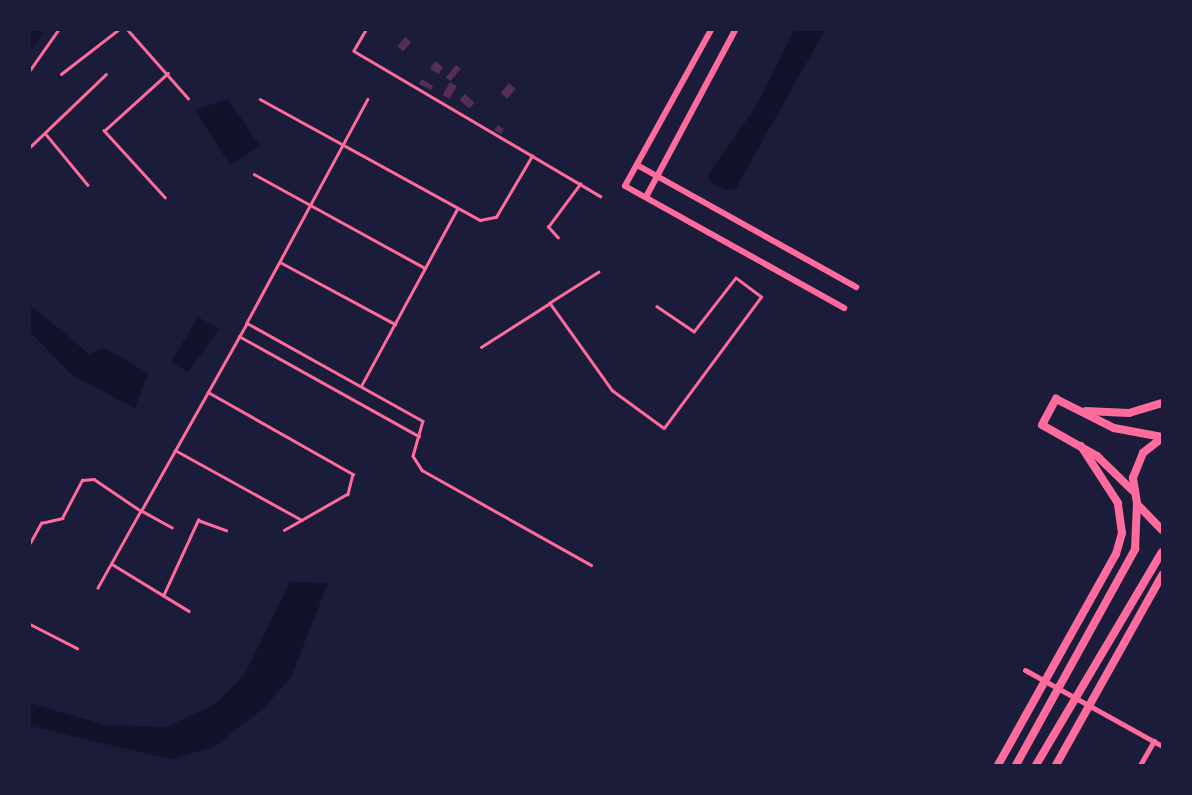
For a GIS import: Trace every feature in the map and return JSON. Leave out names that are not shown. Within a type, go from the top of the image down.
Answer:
[{"type":"main road","points":[[1134,491],[1081,446],[1042,425],[1056,399],[1114,428],[1162,438]]},
{"type":"main road","points":[[1078,410],[1129,413],[1162,403]]},
{"type":"main road","points":[[1016,765],[1128,561],[1137,538],[1137,504],[1134,491],[1137,465],[1162,438]]},
{"type":"main road","points":[[998,765],[1116,554],[1122,533],[1118,503],[1081,446]]},
{"type":"main road","points":[[1137,504],[1162,530]]},
{"type":"main road","points":[[1036,765],[1147,571],[1162,552]]},
{"type":"main road","points":[[1116,554],[1128,561]]},
{"type":"main road","points":[[1056,765],[1160,576],[1147,571]]},
{"type":"street","points":[[711,30],[625,186],[844,308]]},
{"type":"street","points":[[646,197],[735,30]]},
{"type":"street","points":[[637,165],[856,287]]},
{"type":"street","points":[[1025,670],[1162,746]]},
{"type":"street","points":[[1140,765],[1154,741]]},
{"type":"lane","points":[[30,70],[58,30]]},
{"type":"lane","points":[[61,74],[118,30]]},
{"type":"lane","points":[[128,30],[168,73],[188,98]]},
{"type":"lane","points":[[366,30],[354,50],[600,196]]},
{"type":"lane","points":[[165,198],[104,131],[168,73]]},
{"type":"lane","points":[[30,147],[106,74]]},
{"type":"lane","points":[[260,99],[457,210],[480,220],[496,217],[532,156]]},
{"type":"lane","points":[[98,588],[247,323],[368,99]]},
{"type":"lane","points":[[45,133],[88,185]]},
{"type":"lane","points":[[254,174],[425,268]]},
{"type":"lane","points":[[558,238],[548,227],[580,184]]},
{"type":"lane","points":[[361,386],[457,210]]},
{"type":"lane","points":[[280,262],[395,324]]},
{"type":"lane","points":[[481,347],[599,272]]},
{"type":"lane","points":[[550,303],[612,390],[664,428],[761,297],[736,278],[694,332],[657,307]]},
{"type":"lane","points":[[247,323],[423,421],[413,456],[422,470],[591,565]]},
{"type":"lane","points":[[239,336],[419,436]]},
{"type":"lane","points":[[208,392],[353,474],[348,494],[285,530]]},
{"type":"lane","points":[[175,450],[302,520]]},
{"type":"lane","points":[[30,543],[41,523],[62,518],[85,478],[94,479],[141,511],[172,528]]},
{"type":"lane","points":[[163,596],[198,520],[226,530]]},
{"type":"lane","points":[[112,564],[189,611]]},
{"type":"lane","points":[[30,624],[77,648]]},
{"type":"shaded area","points":[[794,30],[825,30],[736,188],[726,190],[709,181],[708,175],[757,105]]},
{"type":"shaded area","points":[[228,99],[260,146],[230,165],[195,110]]},
{"type":"shaded area","points":[[30,305],[89,354],[104,348],[148,373],[135,408],[72,375],[30,332]]},
{"type":"shaded area","points":[[198,317],[219,329],[188,372],[171,362]]},
{"type":"shaded area","points":[[290,582],[328,583],[291,677],[264,708],[212,748],[170,759],[30,726],[30,703],[105,725],[166,727],[214,705],[245,674]]},
{"type":"building","points":[[405,37],[411,42],[403,51],[397,46]]},
{"type":"building","points":[[435,61],[443,67],[439,74],[430,69]]},
{"type":"building","points":[[456,65],[461,69],[451,81],[446,77]]},
{"type":"building","points":[[422,79],[433,86],[431,90],[419,84]]},
{"type":"building","points":[[450,82],[457,86],[449,99],[442,95]]},
{"type":"building","points":[[509,83],[516,89],[507,99],[500,93]]},
{"type":"building","points":[[465,94],[475,103],[469,109],[460,100]]},
{"type":"building","points":[[498,125],[504,129],[501,134],[494,130]]},
{"type":"waterway","points":[[30,43],[38,30]]}]
